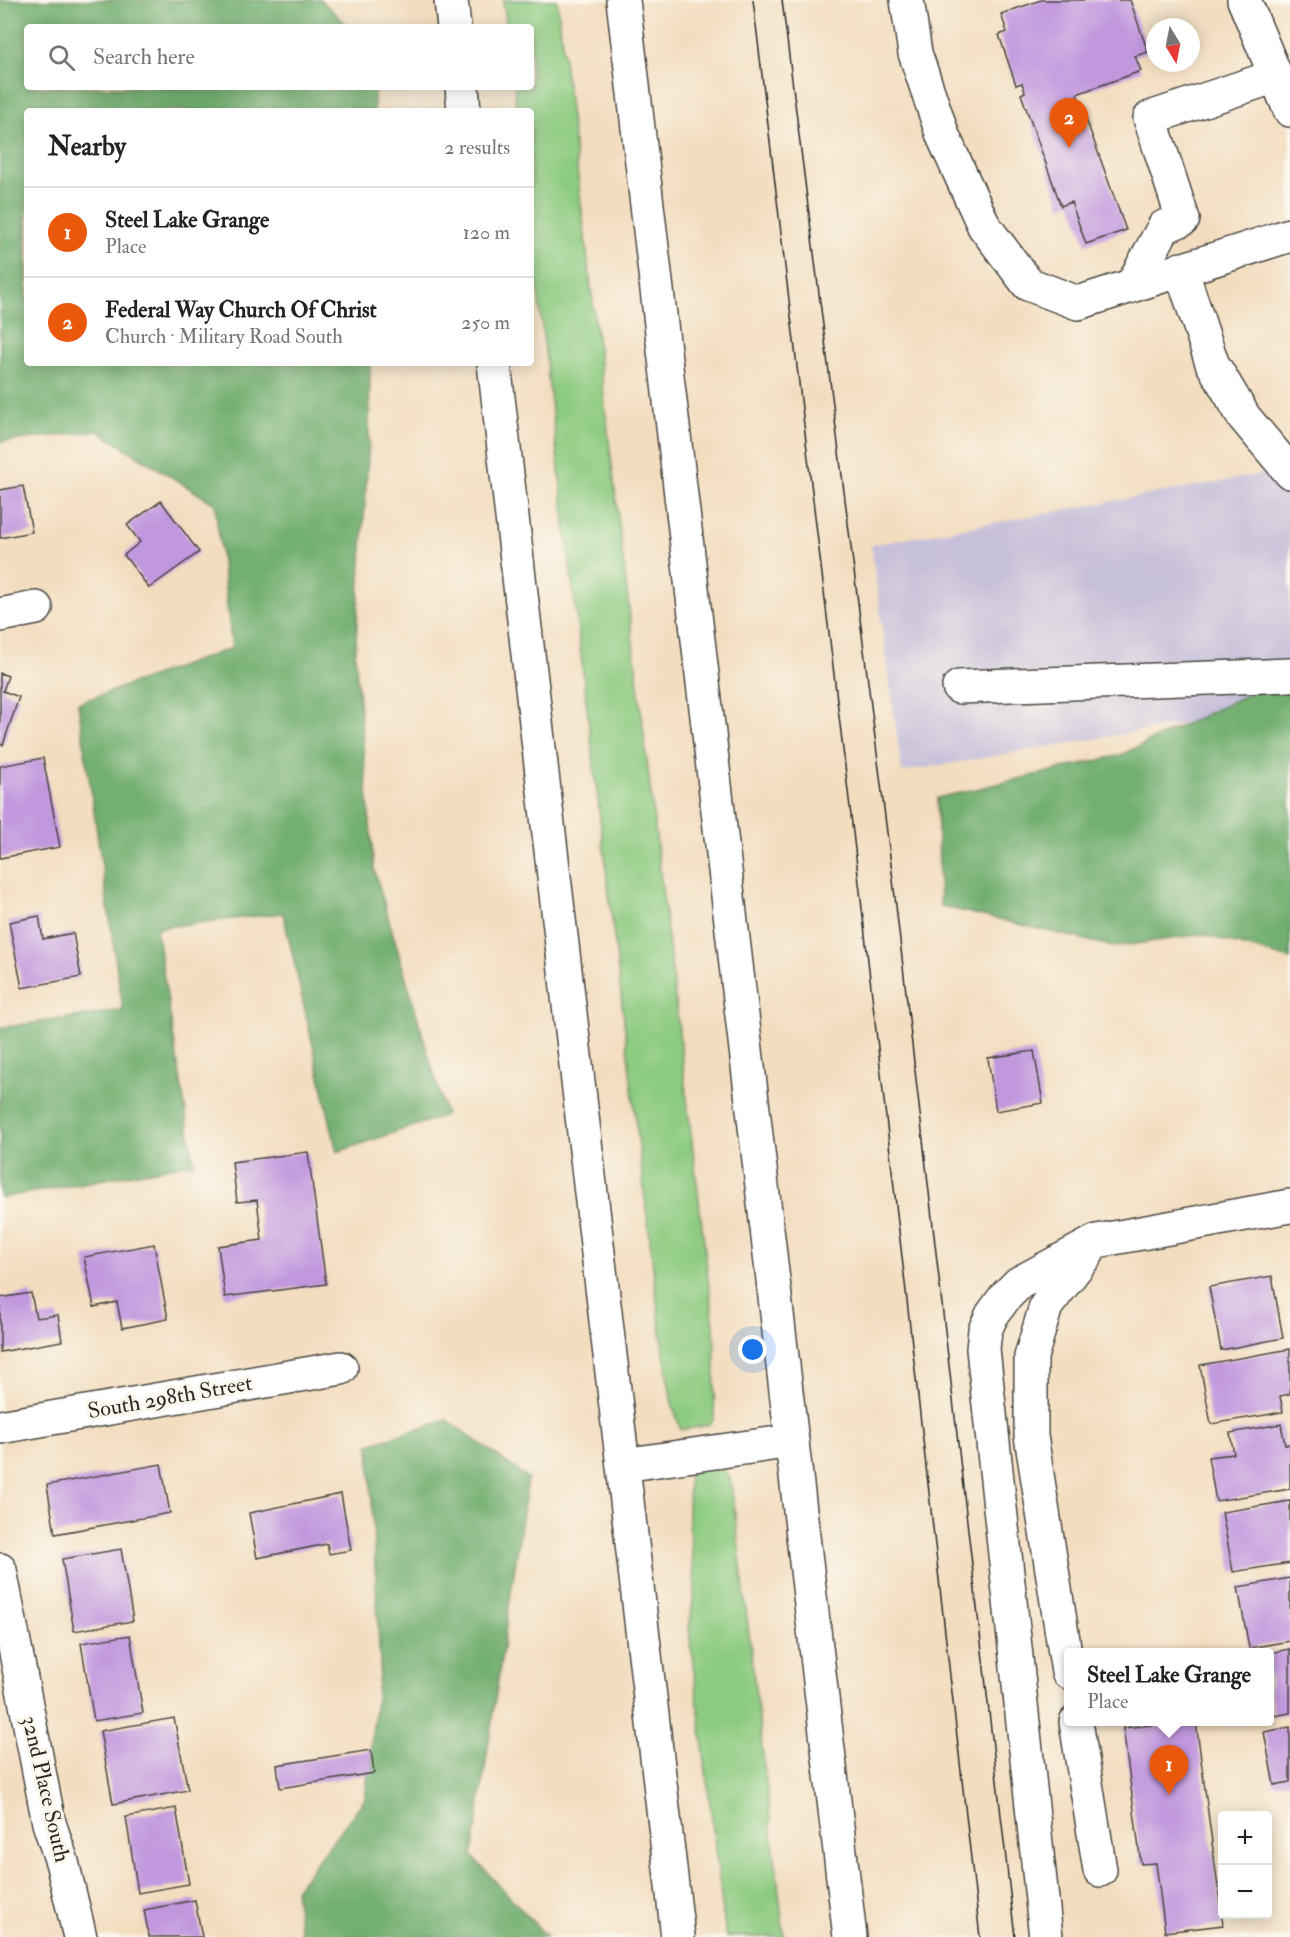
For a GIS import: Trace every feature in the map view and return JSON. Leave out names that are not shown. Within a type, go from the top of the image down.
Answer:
[{"type":"main road","points":[[451,0],[454,24]]},
{"type":"main road","points":[[623,0],[850,1937]]},
{"type":"main road","points":[[907,0],[915,53],[943,136],[984,226],[1028,284],[1078,303],[1290,235]]},
{"type":"main road","points":[[1244,0],[1290,110]]},
{"type":"main road","points":[[1133,284],[1164,227],[1183,219],[1150,118],[1276,76]]},
{"type":"main road","points":[[462,90],[464,108]]},
{"type":"main road","points":[[1181,269],[1212,363],[1244,417],[1290,472]]},
{"type":"main road","points":[[494,366],[678,1937]]},
{"type":"main road","points":[[0,615],[36,608]]},
{"type":"main road","points":[[959,687],[1290,675]]},
{"type":"main road","points":[[1046,1937],[983,1349],[986,1330],[1005,1297],[1019,1283],[1097,1241],[1290,1206]]},
{"type":"main road","points":[[1064,1648],[1031,1436],[1031,1358],[1046,1306],[1097,1241]]},
{"type":"main road","name":"South 298th Street","points":[[0,1427],[340,1368]]},
{"type":"main road","points":[[623,1465],[792,1442]]},
{"type":"main road","name":"32nd Place South","points":[[0,1570],[49,1823],[62,1862],[80,1937]]},
{"type":"main road","points":[[1077,1726],[1100,1870]]},
{"type":"shaded area","points":[[1290,469],[1290,705],[902,772],[871,545]]},
{"type":"green space","points":[[0,0],[321,0],[346,24],[24,24],[24,90],[374,90],[374,108],[24,108],[24,366],[370,366],[369,441],[355,654],[374,869],[446,1115],[337,1152],[283,913],[156,928],[194,1163],[0,1198],[0,1028],[123,1010],[78,703],[232,648],[215,504],[98,431],[0,442]]},
{"type":"green space","points":[[503,0],[557,0],[714,1328],[714,1419],[708,1425],[681,1430],[672,1404],[661,1334],[534,258],[534,108],[517,108],[514,90],[534,90],[534,24],[507,24]]},
{"type":"green space","points":[[1290,684],[1290,959],[1202,934],[1116,947],[940,906],[937,798],[1121,755],[1267,685]]},
{"type":"green space","points":[[447,1420],[528,1478],[472,1856],[547,1937],[301,1937],[295,1890],[365,1799],[380,1664],[369,1444]]},
{"type":"green space","points":[[721,1467],[730,1478],[733,1497],[784,1937],[726,1937],[689,1630],[695,1587],[688,1513],[689,1473],[697,1469]]},
{"type":"building","points":[[1041,0],[1130,0],[1146,46],[1146,53],[1135,56],[1141,71],[1077,94],[1126,230],[1086,244],[1071,202],[1061,206],[1021,94],[1025,92],[1022,83],[1016,85],[999,35],[1007,32],[1001,14]]},
{"type":"building","points":[[23,486],[32,532],[0,538],[0,490]]},
{"type":"building","points":[[161,501],[199,552],[149,588],[124,555],[140,542],[127,525]]},
{"type":"building","points":[[0,673],[8,676],[3,691],[19,697],[3,745],[0,744]]},
{"type":"building","points":[[43,758],[60,847],[0,858],[0,766]]},
{"type":"building","points":[[39,916],[43,939],[73,933],[81,977],[22,988],[9,922]]},
{"type":"building","points":[[1034,1051],[1043,1103],[996,1111],[988,1058]]},
{"type":"building","points":[[308,1152],[326,1284],[225,1297],[218,1246],[262,1240],[257,1200],[237,1202],[232,1162]]},
{"type":"building","points":[[154,1244],[168,1319],[122,1328],[117,1302],[94,1307],[84,1257]]},
{"type":"building","points":[[1272,1276],[1283,1338],[1221,1350],[1209,1287]]},
{"type":"building","points":[[31,1293],[36,1318],[58,1315],[62,1341],[0,1352],[0,1298]]},
{"type":"building","points":[[1290,1349],[1290,1394],[1280,1396],[1283,1412],[1211,1424],[1200,1365]]},
{"type":"building","points":[[1281,1424],[1285,1445],[1290,1444],[1290,1489],[1216,1501],[1208,1457],[1234,1454],[1230,1433]]},
{"type":"building","points":[[161,1464],[170,1513],[55,1534],[47,1485]]},
{"type":"building","points":[[341,1494],[351,1550],[329,1554],[327,1544],[257,1558],[249,1513]]},
{"type":"building","points":[[1290,1501],[1290,1563],[1233,1572],[1222,1512]]},
{"type":"building","points":[[121,1549],[133,1621],[74,1631],[62,1559]]},
{"type":"building","points":[[1290,1578],[1290,1641],[1249,1648],[1238,1587]]},
{"type":"building","points":[[130,1635],[143,1713],[94,1721],[81,1643]]},
{"type":"building","points":[[1290,1649],[1290,1713],[1274,1716],[1274,1652]]},
{"type":"building","points":[[174,1718],[188,1790],[113,1804],[100,1731]]},
{"type":"building","points":[[1197,1726],[1218,1887],[1218,1919],[1222,1919],[1223,1925],[1165,1932],[1156,1863],[1141,1864],[1123,1728]]},
{"type":"building","points":[[1290,1727],[1290,1782],[1274,1785],[1264,1732]]},
{"type":"building","points":[[371,1750],[374,1773],[280,1788],[277,1765]]},
{"type":"building","points":[[176,1808],[189,1884],[138,1893],[126,1817]]},
{"type":"building","points":[[195,1900],[202,1937],[149,1937],[144,1910]]},
{"type":"tram line","points":[[753,0],[860,891],[980,1937]]},
{"type":"tram line","points":[[782,0],[893,880],[1015,1937]]},
{"type":"place","name":"Federal Way Church Of Christ","points":[[1069,148]]},
{"type":"place","name":"Steel Lake Grange","points":[[1169,1795]]}]
